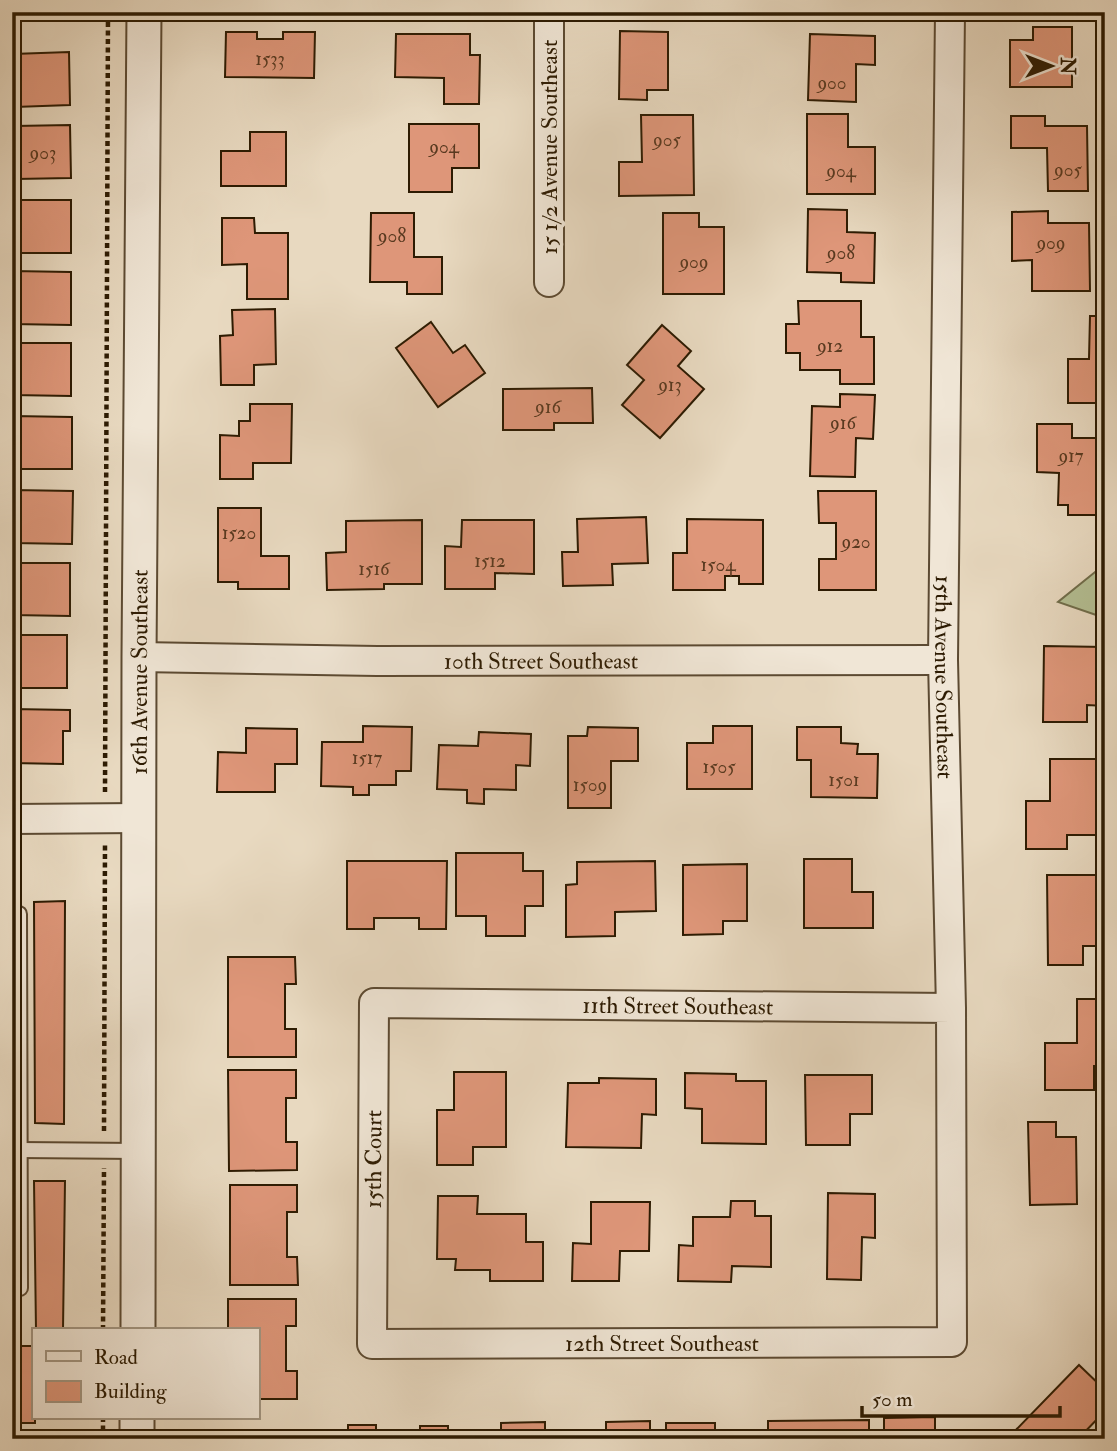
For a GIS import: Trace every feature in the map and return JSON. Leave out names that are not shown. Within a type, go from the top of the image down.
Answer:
[{"type":"street","name":"16th Avenue Southeast","points":[[138,1328],[144,12]]},
{"type":"street","name":"15 1/2 Avenue Southeast","points":[[549,282],[550,12]]},
{"type":"street","name":"15th Avenue Southeast","points":[[950,12],[943,660],[951,1008],[952,1342]]},
{"type":"street","name":"10th Street Southeast","points":[[139,657],[377,661],[943,660]]},
{"type":"street","points":[[12,819],[139,818]]},
{"type":"street","name":"15th Court","points":[[372,1344],[374,1003],[404,1003]]},
{"type":"street","name":"11th Street Southeast","points":[[404,1003],[951,1008]]},
{"type":"street","name":"12th Street Southeast","points":[[372,1344],[952,1342]]},
{"type":"street","points":[[137,1420],[137,1439]]},
{"type":"lane","points":[[19,914],[20,1288]]},
{"type":"lane","points":[[19,1150],[139,1151]]},
{"type":"path","points":[[103,1328],[108,12]]},
{"type":"path","points":[[103,1420],[103,1439]]},
{"type":"green space","points":[[1105,564],[1105,618],[1058,602]]},
{"type":"building","points":[[1033,27],[1072,27],[1072,87],[1010,87],[1010,40],[1033,40]]},
{"type":"building","points":[[620,31],[668,32],[668,90],[647,90],[647,100],[619,99]]},
{"type":"building","points":[[226,32],[257,32],[257,39],[283,39],[283,32],[315,32],[314,78],[225,77]]},
{"type":"building","points":[[396,34],[470,34],[470,55],[480,55],[479,104],[444,104],[444,78],[395,77]]},
{"type":"building","points":[[810,34],[875,36],[875,65],[856,64],[856,102],[808,100]]},
{"type":"building","points":[[69,52],[70,105],[15,107],[13,54]]},
{"type":"building","points":[[807,114],[848,114],[848,147],[875,147],[875,194],[807,194]]},
{"type":"building","points":[[641,115],[693,115],[694,195],[619,196],[619,162],[642,162]]},
{"type":"building","points":[[1011,116],[1045,116],[1045,126],[1087,126],[1088,191],[1048,191],[1047,148],[1011,148]]},
{"type":"building","points":[[409,124],[479,124],[479,168],[452,168],[452,192],[409,192]]},
{"type":"building","points":[[70,125],[71,178],[16,179],[15,126]]},
{"type":"building","points":[[250,132],[286,132],[286,186],[221,186],[221,151],[250,151]]},
{"type":"building","points":[[12,200],[71,200],[71,253],[12,253]]},
{"type":"building","points":[[808,209],[847,210],[847,232],[875,233],[874,283],[841,282],[841,273],[807,272]]},
{"type":"building","points":[[1048,211],[1048,223],[1089,223],[1090,291],[1032,291],[1032,260],[1012,261],[1012,212]]},
{"type":"building","points":[[371,213],[414,213],[414,257],[442,257],[442,294],[407,294],[407,282],[370,282]]},
{"type":"building","points":[[663,213],[699,213],[699,227],[724,227],[724,294],[663,294]]},
{"type":"building","points":[[222,218],[254,218],[255,233],[288,233],[288,299],[247,299],[247,264],[222,265]]},
{"type":"building","points":[[12,271],[71,272],[71,325],[12,324]]},
{"type":"building","points":[[798,301],[861,301],[861,337],[874,337],[874,384],[840,384],[840,370],[800,370],[800,353],[786,353],[786,324],[799,324]]},
{"type":"building","points":[[275,309],[276,364],[254,365],[254,385],[221,385],[220,336],[233,335],[232,310]]},
{"type":"building","points":[[1090,316],[1105,316],[1105,403],[1068,403],[1068,359],[1089,359]]},
{"type":"building","points":[[431,322],[453,353],[465,345],[485,373],[438,407],[396,348]]},
{"type":"building","points":[[662,325],[691,351],[678,366],[704,389],[660,438],[622,405],[644,380],[627,365]]},
{"type":"building","points":[[12,343],[71,343],[71,396],[12,395]]},
{"type":"building","points":[[592,388],[593,423],[554,423],[554,430],[503,430],[503,389]]},
{"type":"building","points":[[840,394],[875,395],[873,439],[856,438],[855,477],[810,476],[812,406],[840,407]]},
{"type":"building","points":[[250,404],[292,404],[291,463],[253,463],[253,479],[220,479],[220,435],[239,436],[239,421],[250,421]]},
{"type":"building","points":[[13,416],[72,417],[72,469],[12,469]]},
{"type":"building","points":[[1037,424],[1072,424],[1072,438],[1105,438],[1105,515],[1068,515],[1068,505],[1058,505],[1059,473],[1037,472]]},
{"type":"building","points":[[13,490],[73,491],[72,544],[13,543]]},
{"type":"building","points":[[818,491],[876,491],[876,590],[819,590],[819,559],[836,559],[836,523],[819,523]]},
{"type":"building","points":[[218,508],[261,508],[261,556],[289,556],[289,589],[238,589],[238,582],[218,582]]},
{"type":"building","points":[[646,517],[648,563],[612,564],[613,585],[563,586],[562,552],[578,552],[577,519]]},
{"type":"building","points":[[687,519],[763,520],[763,584],[739,584],[739,576],[725,576],[725,590],[673,590],[673,553],[687,553]]},
{"type":"building","points":[[422,520],[422,584],[384,584],[384,589],[327,590],[326,553],[346,552],[346,521]]},
{"type":"building","points":[[462,520],[534,520],[534,574],[495,573],[495,589],[445,589],[445,546],[461,547]]},
{"type":"building","points":[[12,563],[70,563],[70,616],[12,615]]},
{"type":"building","points":[[12,635],[67,635],[67,688],[12,688]]},
{"type":"building","points":[[1044,646],[1105,647],[1105,706],[1087,705],[1087,722],[1043,722]]},
{"type":"building","points":[[12,709],[70,710],[70,731],[63,731],[63,764],[12,763]]},
{"type":"building","points":[[363,726],[412,727],[411,771],[396,771],[396,785],[369,785],[369,795],[353,795],[353,787],[321,786],[322,742],[363,742]]},
{"type":"building","points":[[713,726],[752,726],[752,789],[687,789],[687,743],[713,743]]},
{"type":"building","points":[[588,727],[638,728],[638,761],[611,761],[611,808],[568,808],[568,736],[587,736]]},
{"type":"building","points":[[797,727],[841,727],[841,743],[858,744],[857,754],[878,754],[877,798],[811,797],[811,760],[797,760]]},
{"type":"building","points":[[246,728],[297,729],[297,764],[275,764],[275,792],[217,792],[218,752],[246,753]]},
{"type":"building","points":[[479,732],[531,734],[530,766],[516,765],[516,790],[484,789],[484,804],[467,803],[467,790],[437,789],[439,745],[478,746]]},
{"type":"building","points":[[1050,759],[1098,759],[1098,772],[1105,773],[1105,820],[1101,820],[1101,835],[1067,835],[1067,849],[1026,849],[1026,801],[1050,801]]},
{"type":"building","points":[[456,853],[523,853],[523,871],[543,871],[543,906],[525,906],[525,936],[486,936],[486,916],[456,916]]},
{"type":"building","points":[[804,859],[852,859],[852,892],[873,892],[873,928],[804,928]]},
{"type":"building","points":[[347,861],[447,861],[446,929],[419,929],[419,918],[374,918],[374,929],[347,929]]},
{"type":"building","points":[[655,861],[656,911],[615,912],[615,936],[566,937],[566,885],[577,884],[577,862]]},
{"type":"building","points":[[747,864],[747,921],[723,921],[723,934],[683,935],[683,865]]},
{"type":"building","points":[[1047,875],[1103,875],[1105,946],[1083,946],[1083,965],[1048,965]]},
{"type":"building","points":[[65,901],[64,1124],[35,1123],[34,902]]},
{"type":"building","points":[[228,957],[295,957],[296,984],[285,984],[285,1029],[296,1029],[296,1057],[228,1057]]},
{"type":"building","points":[[1077,999],[1105,999],[1105,1066],[1094,1066],[1094,1090],[1045,1090],[1045,1043],[1077,1043]]},
{"type":"building","points":[[228,1070],[296,1070],[296,1098],[286,1098],[286,1142],[297,1142],[297,1170],[229,1171]]},
{"type":"building","points":[[454,1072],[506,1072],[506,1147],[473,1147],[473,1165],[437,1165],[437,1110],[454,1110]]},
{"type":"building","points":[[685,1073],[736,1074],[736,1081],[766,1081],[766,1144],[702,1143],[702,1109],[685,1108]]},
{"type":"building","points":[[805,1075],[872,1075],[872,1114],[850,1114],[850,1145],[806,1145]]},
{"type":"building","points":[[599,1078],[656,1079],[656,1115],[642,1114],[641,1148],[566,1147],[568,1083],[599,1083]]},
{"type":"building","points":[[1028,1122],[1056,1122],[1056,1137],[1076,1137],[1077,1204],[1030,1205]]},
{"type":"building","points":[[34,1181],[65,1181],[63,1328],[36,1328]]},
{"type":"building","points":[[230,1185],[297,1185],[297,1212],[287,1212],[287,1257],[297,1257],[298,1285],[230,1285]]},
{"type":"building","points":[[828,1193],[875,1194],[875,1238],[862,1237],[861,1280],[827,1279]]},
{"type":"building","points":[[438,1196],[478,1196],[477,1214],[526,1214],[526,1242],[543,1242],[543,1281],[490,1281],[490,1270],[455,1270],[456,1259],[437,1259]]},
{"type":"building","points":[[731,1201],[755,1201],[755,1216],[771,1216],[771,1267],[732,1266],[731,1282],[678,1281],[679,1245],[693,1246],[693,1217],[730,1217]]},
{"type":"building","points":[[591,1202],[650,1202],[649,1251],[620,1251],[619,1281],[572,1281],[573,1243],[591,1244]]},
{"type":"building","points":[[228,1299],[296,1299],[296,1326],[286,1326],[286,1371],[297,1371],[297,1399],[259,1399],[259,1328],[228,1328]]},
{"type":"building","points":[[12,1346],[32,1346],[32,1420],[35,1420],[35,1423],[12,1423]]},
{"type":"building","points":[[1079,1365],[1105,1390],[1105,1411],[1078,1439],[1013,1439],[1010,1436]]},
{"type":"building","points":[[935,1417],[935,1431],[973,1430],[973,1439],[884,1439],[884,1418]]},
{"type":"building","points":[[869,1420],[869,1439],[768,1439],[768,1421]]},
{"type":"building","points":[[650,1421],[650,1439],[606,1439],[606,1422]]},
{"type":"building","points":[[545,1422],[545,1439],[501,1439],[501,1423]]},
{"type":"building","points":[[666,1423],[715,1423],[715,1439],[666,1439]]},
{"type":"building","points":[[348,1425],[376,1425],[376,1436],[420,1437],[420,1426],[448,1426],[448,1439],[348,1439]]}]
